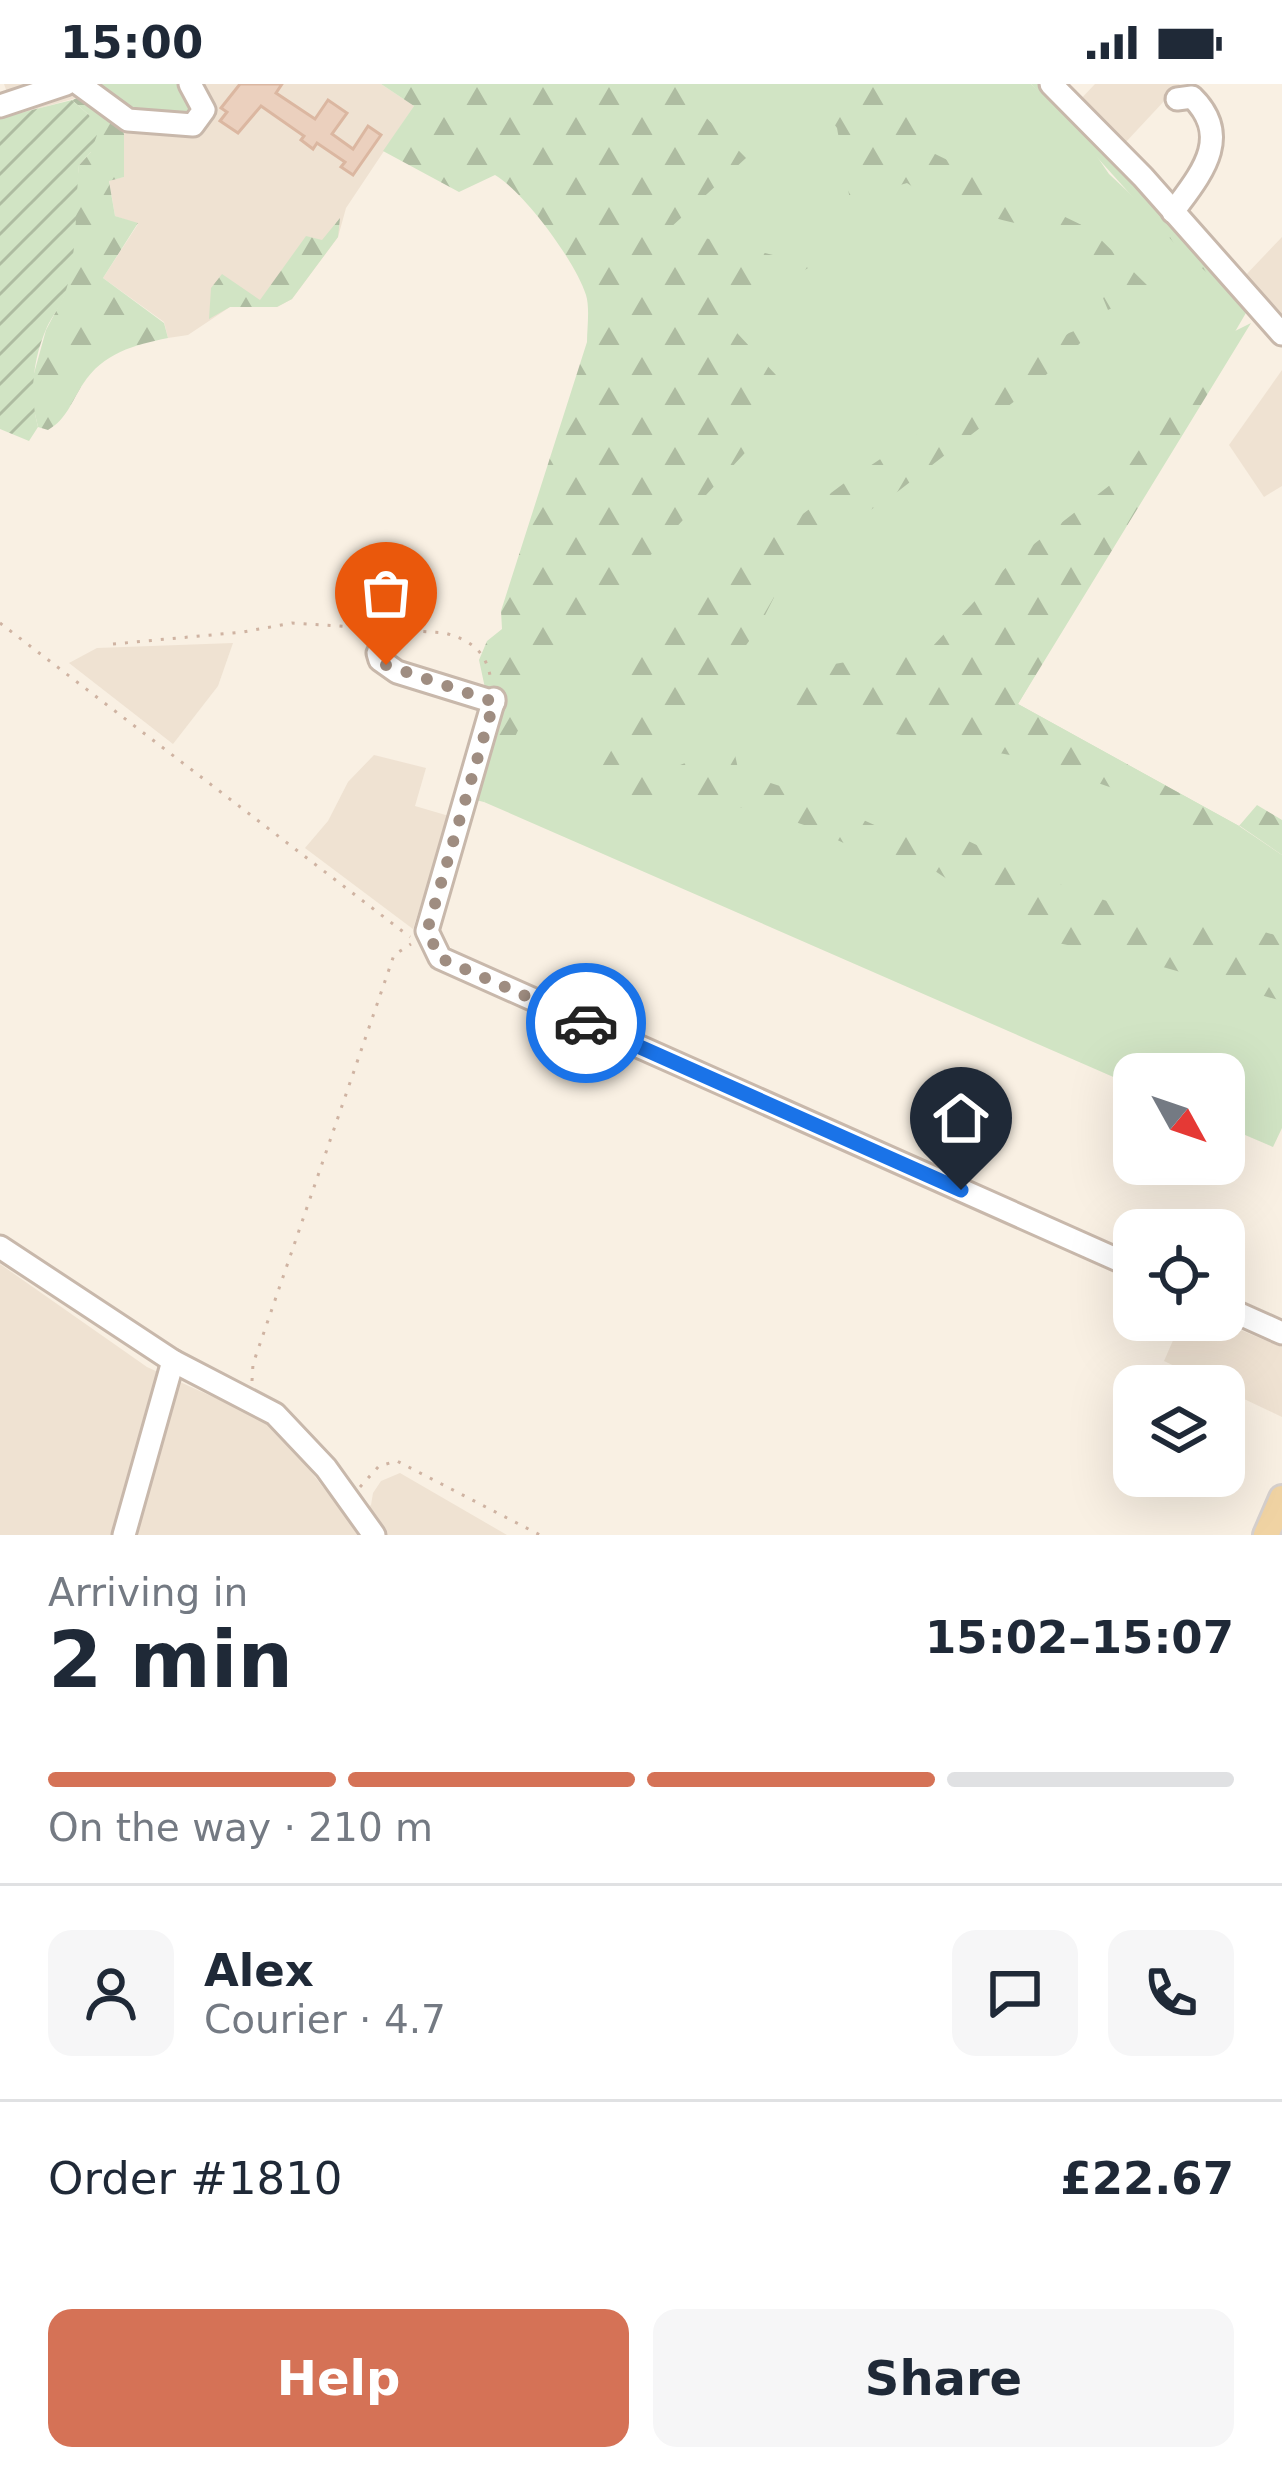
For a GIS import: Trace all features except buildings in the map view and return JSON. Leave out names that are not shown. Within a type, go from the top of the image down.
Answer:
[{"type":"main road","points":[[1266,1535],[1282,1498]]},
{"type":"street","points":[[0,106],[66,84]]},
{"type":"street","points":[[79,84],[128,120],[193,125],[204,110],[190,84]]},
{"type":"street","points":[[1051,84],[1282,334]]},
{"type":"street","points":[[1174,212],[1208,163],[1212,137],[1198,102],[1192,97],[1178,99]]},
{"type":"street","points":[[378,653],[380,660],[397,671],[494,700],[423,943],[440,958],[1113,1258]]},
{"type":"street","points":[[1,1249],[173,1361],[275,1414],[299,1436],[374,1535]]},
{"type":"street","points":[[1245,1316],[1282,1333]]},
{"type":"street","points":[[124,1535],[173,1361]]},
{"type":"path","points":[[0,623],[423,943]]},
{"type":"path","points":[[112,644],[292,623],[445,633],[481,651],[494,700]]},
{"type":"path","points":[[250,1401],[254,1364],[394,955],[423,943]]},
{"type":"path","points":[[348,1499],[379,1466],[397,1461],[540,1535]]},
{"type":"shaded area","points":[[4,84],[381,84],[414,106],[346,208],[338,237],[292,299],[277,307],[230,307],[188,335],[168,338],[164,322],[103,278],[138,224],[115,216],[109,180],[124,177],[83,96],[15,115]]},
{"type":"shaded area","points":[[1095,84],[1180,84],[1124,144],[1079,101]]},
{"type":"shaded area","points":[[1282,237],[1282,324],[1241,280]]},
{"type":"shaded area","points":[[1282,370],[1282,486],[1264,497],[1229,445]]},
{"type":"shaded area","points":[[233,643],[218,686],[173,744],[69,663],[97,648]]},
{"type":"shaded area","points":[[374,755],[426,768],[415,806],[449,816],[413,929],[305,848],[328,821],[348,782]]},
{"type":"shaded area","points":[[0,1264],[147,1367],[255,1416],[281,1433],[350,1522],[371,1505],[381,1481],[400,1473],[507,1535],[0,1535]]},
{"type":"shaded area","points":[[1245,1332],[1282,1347],[1282,1417],[1245,1399],[1245,1365],[1164,1361],[1173,1341],[1245,1341]]},
{"type":"green space","points":[[88,84],[184,84],[195,118],[122,110]]},
{"type":"green space","points":[[381,84],[673,84],[746,158],[669,229],[813,265],[724,319],[776,375],[755,442],[549,665],[484,802],[472,799],[503,695],[485,688],[479,660],[487,641],[502,629],[501,611],[587,342],[587,300],[548,229],[495,175],[459,192],[383,151],[414,106]]},
{"type":"green space","points":[[663,84],[1031,84],[1085,139],[1109,174],[1250,306],[1018,704],[1239,826],[1282,855],[1282,1128],[1273,1147],[1245,1135],[1245,1053],[1113,1053],[1113,1077],[484,802]]},
{"type":"green space","points":[[806,84],[920,84],[918,118],[933,153],[1090,229],[1151,289],[1108,310],[1080,243],[969,211],[907,183],[850,200],[837,128]]},
{"type":"green space","points":[[1031,84],[1046,84],[1243,300],[1176,245]]},
{"type":"green space","points":[[83,96],[124,127],[124,177],[109,181],[115,216],[138,223],[103,278],[164,323],[168,338],[131,347],[100,365],[48,430],[38,427],[33,377],[46,330],[64,296],[79,165],[91,152],[89,115],[72,100]]},
{"type":"green space","points":[[72,100],[89,115],[97,135],[91,152],[79,165],[72,263],[65,294],[38,351],[33,389],[38,427],[29,441],[0,429],[0,118]]},
{"type":"green space","points":[[340,218],[338,237],[292,299],[277,307],[230,307],[209,319],[211,288],[222,274],[260,300],[306,236],[322,240]]},
{"type":"green space","points":[[1107,318],[1033,387],[892,496],[793,560],[758,629],[718,683],[684,722],[657,743],[653,776],[695,759],[729,728],[739,773],[808,795],[890,832],[964,839],[1068,888],[1161,919],[1254,929],[1282,937],[1282,1001],[1135,959],[1058,943],[935,871],[871,856],[763,811],[692,800],[642,801],[597,775],[638,705],[616,679],[697,593],[843,484],[1069,333]]},
{"type":"green space","points":[[1251,323],[1018,704],[1239,826],[1257,805],[1282,820],[1282,855],[1240,826],[1224,844],[1121,791],[1026,758],[890,733],[847,716],[802,710],[770,712],[800,670],[932,647],[1012,561],[1123,475],[1173,397],[1225,336]]},
{"type":"way so far","points":[[386,665],[494,702],[427,931],[440,958],[586,1023]]},
{"type":"route","points":[[586,1023],[961,1190]]}]
